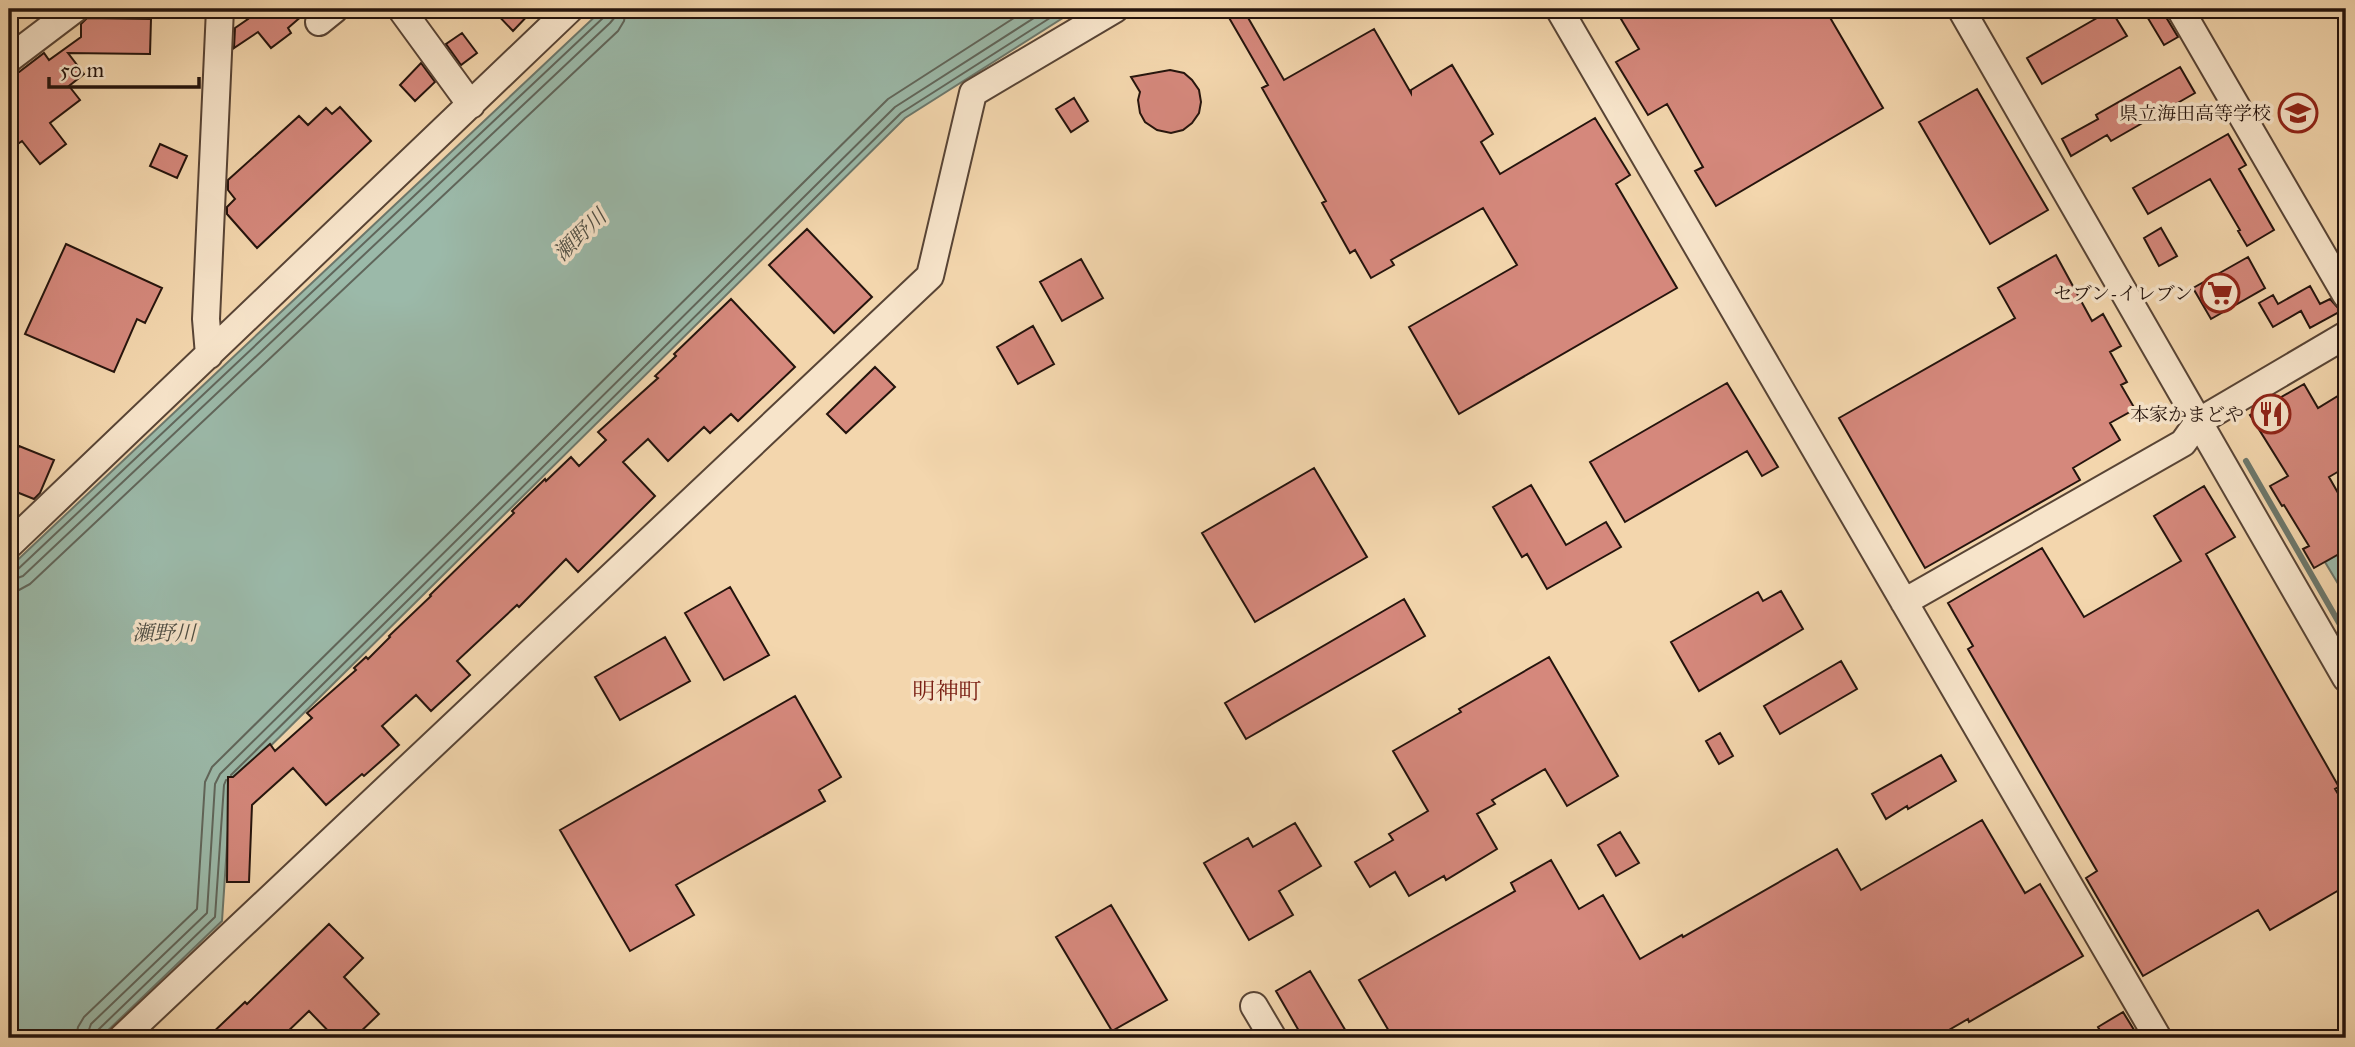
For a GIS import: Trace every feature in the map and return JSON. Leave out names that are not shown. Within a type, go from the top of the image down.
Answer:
[{"type":"street","points":[[9,59],[75,9]]},
{"type":"street","points":[[209,355],[206,319],[220,9]]},
{"type":"street","points":[[401,9],[471,105]]},
{"type":"street","points":[[9,545],[570,9]]},
{"type":"street","points":[[122,1038],[930,276],[973,93],[1115,9]]},
{"type":"street","points":[[1559,9],[2158,1038]]},
{"type":"street","points":[[1961,9],[2346,678]]},
{"type":"street","points":[[2180,9],[2346,295]]},
{"type":"street","points":[[1904,602],[2183,443],[2198,422],[2346,335]]},
{"type":"street","points":[[1254,1006],[1273,1038]]},
{"type":"water","name":"瀬野川","points":[[603,9],[1077,9],[905,118],[231,785],[222,921],[100,1038],[9,1038],[9,568]]},
{"type":"water","points":[[2346,550],[2346,597],[2325,562]]},
{"type":"building","points":[[240,9],[310,9],[288,28],[291,33],[271,48],[258,32],[234,48],[235,28],[248,19]]},
{"type":"building","points":[[492,9],[534,9],[513,31]]},
{"type":"building","points":[[1224,9],[1243,9],[1284,80],[1374,29],[1411,93],[1411,90],[1452,65],[1493,134],[1481,142],[1500,174],[1595,118],[1630,175],[1616,184],[1677,288],[1459,414],[1409,327],[1517,265],[1483,208],[1391,260],[1394,265],[1371,278],[1355,250],[1350,253],[1322,203],[1326,201],[1262,88],[1268,85]]},
{"type":"building","points":[[1615,9],[1825,9],[1883,108],[1716,206],[1695,171],[1703,167],[1667,104],[1648,115],[1616,62],[1639,49]]},
{"type":"building","points":[[2157,9],[2164,9],[2178,37],[2164,45],[2146,15]]},
{"type":"building","points":[[2111,10],[2127,36],[2042,84],[2027,58]]},
{"type":"building","points":[[87,18],[151,19],[150,54],[68,53],[84,74],[69,86],[80,100],[50,123],[66,144],[40,164],[22,141],[9,150],[9,74],[19,72],[44,53],[49,60],[81,37],[81,24]]},
{"type":"building","points":[[462,33],[477,53],[461,65],[446,44]]},
{"type":"building","points":[[421,63],[435,82],[415,101],[400,85]]},
{"type":"building","points":[[2180,67],[2195,93],[2111,141],[2107,135],[2071,156],[2062,139],[2098,119],[2096,115]]},
{"type":"building","points":[[1170,70],[1184,73],[1192,80],[1199,90],[1201,102],[1199,113],[1192,123],[1183,130],[1171,133],[1157,130],[1145,122],[1140,113],[1140,92],[1131,77]]},
{"type":"building","points":[[1977,89],[2048,210],[1990,244],[1919,122]]},
{"type":"building","points":[[1074,98],[1088,121],[1071,132],[1056,109]]},
{"type":"building","points":[[340,107],[371,141],[257,248],[227,214],[227,207],[235,199],[228,190],[228,180],[299,116],[308,125],[326,108],[332,114]]},
{"type":"building","points":[[2228,134],[2246,165],[2239,169],[2274,230],[2247,246],[2210,179],[2148,214],[2133,188]]},
{"type":"building","points":[[160,144],[187,156],[177,178],[150,166]]},
{"type":"building","points":[[2161,228],[2177,256],[2159,266],[2144,238]]},
{"type":"building","points":[[807,229],[872,297],[834,333],[769,265]]},
{"type":"building","points":[[66,244],[162,288],[145,323],[137,319],[114,372],[25,334]]},
{"type":"building","points":[[2056,255],[2092,321],[2103,314],[2121,346],[2110,352],[2127,382],[2121,385],[2135,409],[2110,423],[2120,440],[2073,468],[2080,480],[1925,568],[1839,418],[2015,318],[1998,288]]},
{"type":"building","name":"セブン-イレブン","points":[[2248,257],[2265,288],[2211,319],[2193,288]]},
{"type":"building","points":[[1081,259],[1103,298],[1062,321],[1040,282]]},
{"type":"building","points":[[2310,286],[2320,304],[2330,299],[2343,310],[2310,328],[2301,311],[2273,327],[2259,303],[2273,295],[2278,304]]},
{"type":"building","points":[[731,299],[795,367],[738,421],[731,414],[710,433],[704,427],[668,461],[648,439],[623,462],[655,496],[578,572],[566,559],[519,607],[517,605],[457,661],[470,675],[431,711],[416,695],[382,726],[399,745],[326,805],[293,768],[252,805],[249,882],[227,882],[228,777],[233,777],[270,744],[275,751],[312,718],[307,713],[356,670],[354,668],[366,657],[368,659],[545,479],[546,481],[571,457],[579,466],[606,440],[598,432],[658,378],[655,376],[676,356],[674,354]]},
{"type":"building","points":[[1033,326],[1054,364],[1018,384],[997,347]]},
{"type":"building","points":[[875,367],[895,387],[846,433],[827,414]]},
{"type":"building","points":[[1727,383],[1778,467],[1762,476],[1747,451],[1625,522],[1590,462]]},
{"type":"building","points":[[2304,384],[2318,408],[2346,391],[2346,467],[2329,477],[2346,507],[2346,550],[2314,568],[2303,549],[2309,546],[2270,486],[2288,476],[2250,415]]},
{"type":"building","points":[[19,446],[54,460],[40,493],[34,499],[9,489],[9,471]]},
{"type":"building","points":[[1314,468],[1367,557],[1255,622],[1202,533]]},
{"type":"building","points":[[1531,485],[1566,545],[1606,522],[1621,547],[1547,589],[1527,554],[1522,557],[1493,507]]},
{"type":"building","points":[[2204,486],[2235,537],[2206,554],[2339,787],[2335,789],[2346,807],[2346,886],[2270,930],[2258,910],[2143,976],[2086,878],[2097,871],[1968,649],[1973,646],[1948,603],[2042,548],[2084,617],[2181,561],[2154,516]]},
{"type":"building","points":[[730,587],[769,655],[724,680],[685,613]]},
{"type":"building","points":[[1781,591],[1803,629],[1699,691],[1671,642],[1758,592],[1763,601]]},
{"type":"building","points":[[1404,599],[1425,636],[1246,739],[1225,703]]},
{"type":"building","points":[[665,637],[690,681],[620,720],[595,677]]},
{"type":"building","points":[[1549,657],[1618,776],[1567,806],[1545,769],[1492,800],[1495,804],[1477,814],[1497,849],[1446,880],[1444,876],[1409,896],[1395,872],[1370,887],[1355,862],[1393,840],[1389,834],[1428,811],[1393,751]]},
{"type":"building","points":[[1841,661],[1857,689],[1780,734],[1764,706]]},
{"type":"building","points":[[795,696],[841,777],[819,790],[825,801],[676,885],[694,915],[630,951],[560,830]]},
{"type":"building","points":[[1720,733],[1733,756],[1719,764],[1706,741]]},
{"type":"building","points":[[1941,755],[1956,781],[1886,819],[1872,794]]},
{"type":"building","points":[[1982,820],[2025,893],[2040,884],[2083,956],[1969,1022],[1968,1019],[1935,1038],[1393,1038],[1359,980],[1515,891],[1511,883],[1551,860],[1579,909],[1603,895],[1640,959],[1837,849],[1861,890]]},
{"type":"building","points":[[1295,823],[1321,866],[1279,891],[1293,915],[1249,940],[1204,863],[1248,838],[1253,847]]},
{"type":"building","points":[[1620,832],[1639,863],[1616,876],[1598,845]]},
{"type":"building","points":[[1111,905],[1167,1000],[1112,1031],[1056,937]]},
{"type":"building","points":[[329,924],[363,958],[344,977],[379,1014],[354,1038],[335,1038],[309,1011],[281,1038],[207,1038],[245,1002],[247,1004]]},
{"type":"building","points":[[1310,971],[1350,1038],[1303,1038],[1276,991]]},
{"type":"building","points":[[2123,1012],[2139,1038],[2104,1038],[2098,1027]]},
{"type":"waterway","points":[[2246,461],[2346,635]]},
{"type":"place","name":"県立海田高等学校","points":[[2298,113]]},
{"type":"place","name":"セブン-イレブン","points":[[2220,293]]},
{"type":"place","name":"本家かまどや","points":[[2271,414]]},
{"type":"district","name":"明神町","points":[[947,691]]}]
